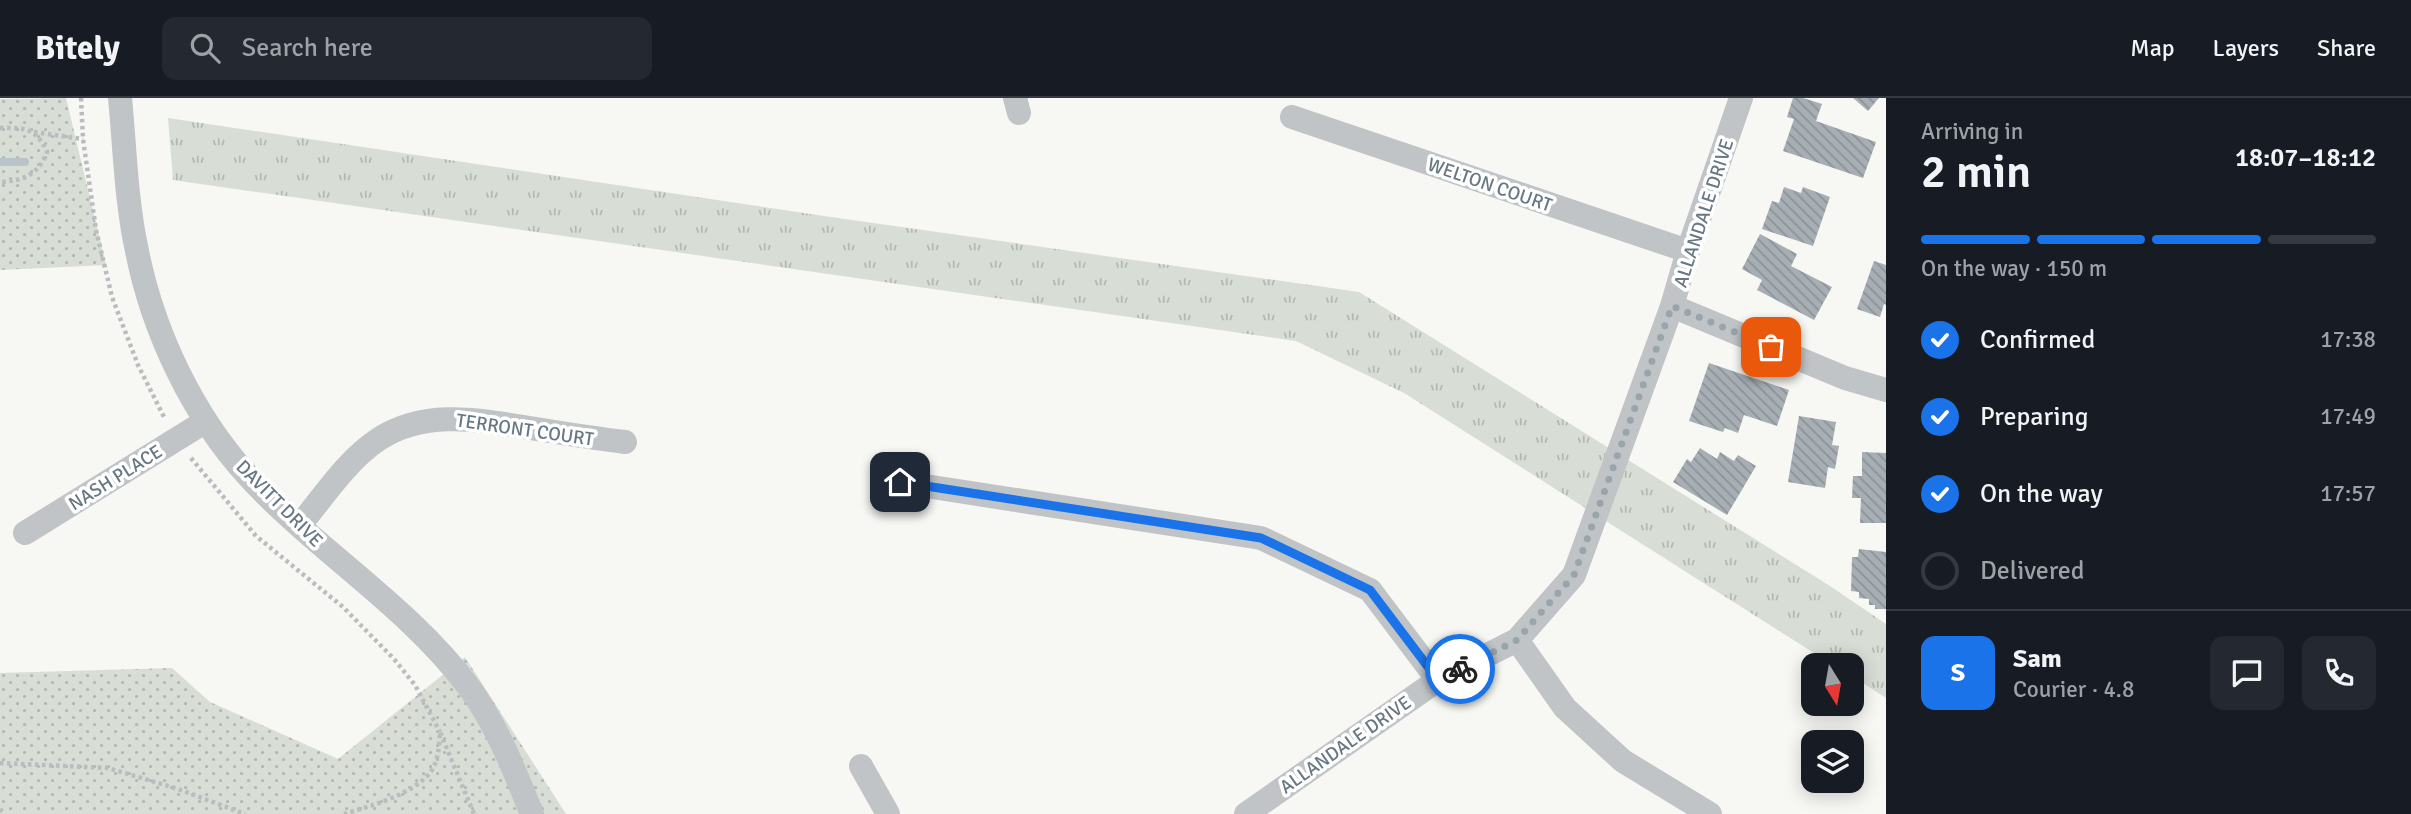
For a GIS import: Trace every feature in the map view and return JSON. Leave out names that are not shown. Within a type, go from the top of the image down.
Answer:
[{"type":"street","name":"DAVITT DRIVE","points":[[120,98],[136,251],[150,304],[171,356],[206,421],[248,477],[434,646],[471,691],[492,726],[532,814]]},
{"type":"street","name":"ALLANDALE DRIVE","points":[[1246,814],[1438,680],[1517,640],[1574,575],[1672,306],[1688,251],[1741,98]]},
{"type":"street","name":"WELTON COURT","points":[[1292,117],[1688,251]]},
{"type":"street","points":[[1672,306],[1845,378],[1886,390]]},
{"type":"street","name":"TERRONT COURT","points":[[300,525],[354,460],[378,440],[403,426],[426,420],[472,419],[625,442]]},
{"type":"street","name":"NASH PLACE","points":[[25,533],[206,421]]},
{"type":"street","points":[[900,482],[1261,538],[1370,590],[1438,680]]},
{"type":"street","points":[[1517,640],[1565,708],[1623,761],[1710,814]]},
{"type":"street","points":[[861,766],[888,814]]},
{"type":"path","points":[[81,98],[83,139],[96,230],[106,265]]},
{"type":"path","points":[[0,128],[20,128],[83,139]]},
{"type":"path","points":[[0,182],[15,181],[41,166],[47,152],[34,132]]},
{"type":"path","points":[[372,635],[415,685],[440,732],[474,814]]},
{"type":"path","points":[[344,814],[367,807],[418,784],[432,770],[439,753],[440,732]]},
{"type":"path","points":[[0,763],[108,768],[178,789],[245,814]]},
{"type":"path","points":[[0,809],[4,814]]},
{"type":"green space","points":[[66,98],[106,265],[0,270],[0,99]]},
{"type":"green space","points":[[168,118],[817,215],[1359,292],[1830,586],[1886,624],[1886,698],[1864,684],[1864,653],[1814,653],[1404,393],[1296,341],[173,180]]},
{"type":"green space","points":[[465,657],[566,814],[0,814],[0,673],[172,668],[210,702],[338,759]]},
{"type":"building","points":[[1793,98],[1822,104],[1816,121],[1876,142],[1863,178],[1783,151],[1794,119],[1787,117]]},
{"type":"building","points":[[1853,98],[1879,98],[1868,111]]},
{"type":"building","points":[[1784,187],[1801,193],[1803,187],[1830,197],[1813,246],[1762,229],[1772,201],[1779,203]]},
{"type":"building","points":[[1760,234],[1797,254],[1791,266],[1832,287],[1814,320],[1757,290],[1762,280],[1742,269]]},
{"type":"building","points":[[1874,261],[1886,265],[1886,305],[1884,304],[1880,317],[1857,309]]},
{"type":"building","points":[[1709,363],[1789,390],[1777,426],[1744,415],[1738,433],[1725,428],[1723,432],[1689,421]]},
{"type":"building","points":[[1799,416],[1836,422],[1832,445],[1839,446],[1835,469],[1828,467],[1825,488],[1788,482]]},
{"type":"building","points":[[1700,448],[1717,459],[1720,452],[1734,461],[1738,455],[1756,466],[1727,515],[1673,482],[1687,459],[1691,462]]},
{"type":"building","points":[[1862,452],[1886,453],[1886,523],[1860,523],[1861,498],[1852,498],[1853,476],[1862,476]]},
{"type":"building","points":[[1859,549],[1886,552],[1886,609],[1875,609],[1875,605],[1869,605],[1869,599],[1859,598],[1859,592],[1851,591],[1852,557],[1858,557]]},
{"type":"waterway","points":[[0,162],[25,162]]},
{"type":"way so far","points":[[1460,669],[1517,640],[1574,575],[1672,306],[1771,347]]},
{"type":"route","points":[[900,482],[1261,538],[1370,590],[1438,680],[1460,669]]}]
